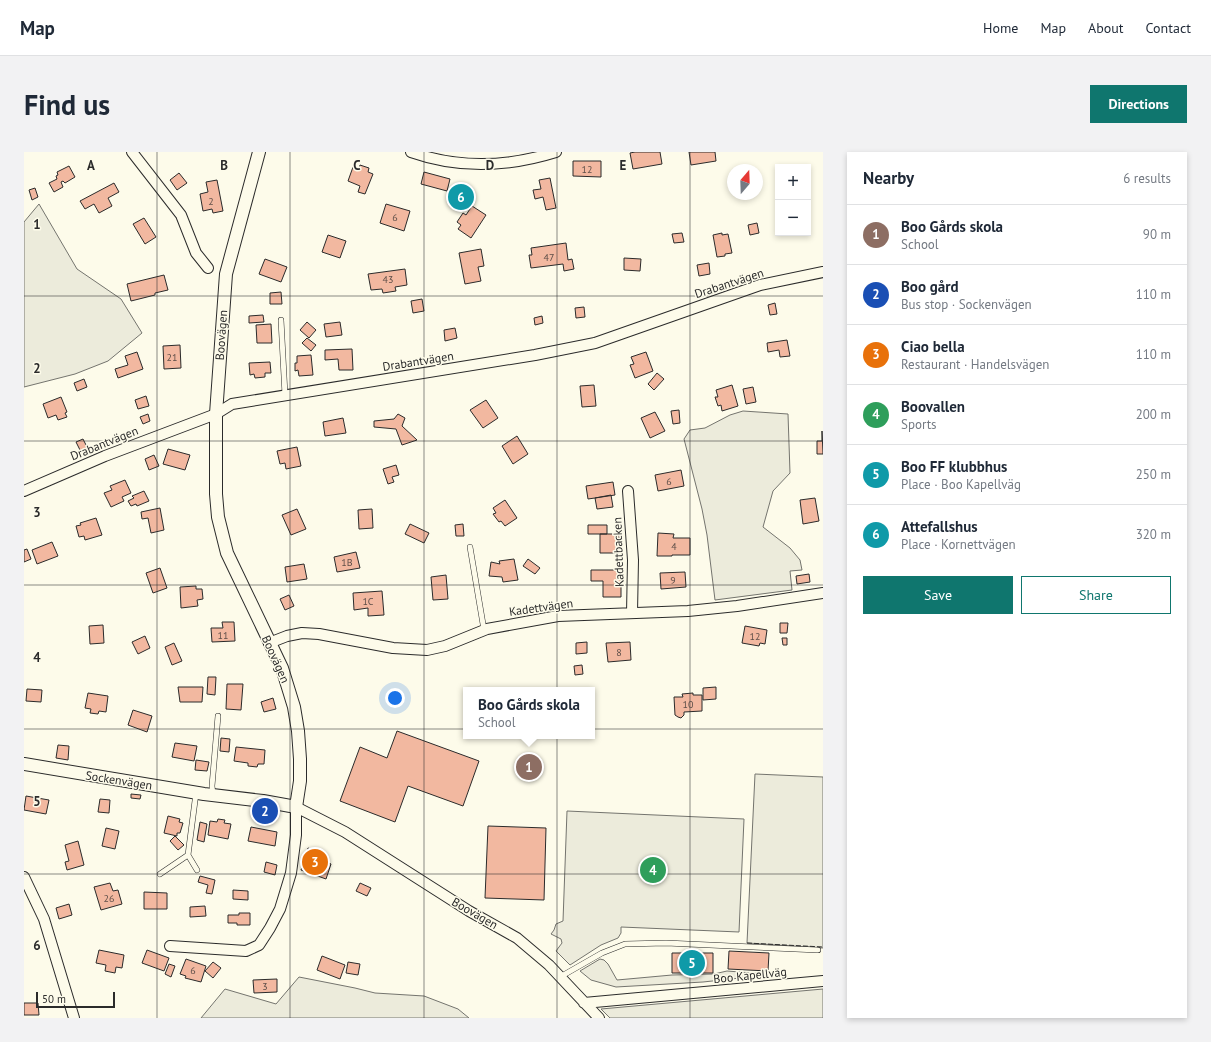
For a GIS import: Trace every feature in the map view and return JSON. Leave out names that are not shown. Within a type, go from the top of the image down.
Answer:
[{"type":"street","points":[[132,152],[181,215],[196,253],[208,268]]},
{"type":"street","name":"Boovägen","points":[[259,152],[226,274],[216,414],[216,494],[218,517],[227,553],[282,668],[294,707],[298,731],[300,768],[296,807],[345,832],[469,911],[518,938],[533,950],[599,1018]]},
{"type":"street","points":[[411,152],[442,161],[482,165],[506,164],[556,152]]},
{"type":"street","name":"Drabantvägen","points":[[24,491],[105,456],[216,414],[232,404],[519,357],[594,343],[760,285],[823,272]]},
{"type":"street","name":"Kadettbacken","points":[[628,491],[633,560],[632,613]]},
{"type":"street","name":"Kadettvägen","points":[[269,643],[287,636],[302,633],[319,634],[393,648],[427,650],[444,646],[484,630],[558,616],[667,613],[737,606],[823,593]]},
{"type":"street","name":"Sockenvägen","points":[[24,764],[214,796],[296,807]]},
{"type":"street","points":[[170,946],[246,951],[259,945],[280,909],[291,873],[296,835],[296,807]]},
{"type":"street","points":[[24,877],[44,919],[74,1018]]},
{"type":"street","name":"Boo Kapellväg","points":[[584,1003],[823,981]]},
{"type":"lane","points":[[282,320],[285,395]]},
{"type":"lane","points":[[470,547],[484,630]]},
{"type":"lane","points":[[214,796],[212,786],[218,716]]},
{"type":"lane","points":[[196,793],[188,855],[197,870]]},
{"type":"lane","points":[[160,874],[188,855]]},
{"type":"lane","points":[[560,977],[602,952],[625,944],[666,943],[818,950]]},
{"type":"shaded area","points":[[39,204],[77,269],[121,299],[142,333],[108,361],[75,374],[24,387],[24,222]]},
{"type":"shaded area","points":[[743,411],[788,414],[790,473],[773,491],[763,527],[790,548],[800,560],[802,570],[790,571],[792,590],[715,600],[707,535],[702,509],[684,439],[690,430],[705,428],[730,415]]},
{"type":"shaded area","points":[[755,774],[823,777],[823,948],[747,943]]},
{"type":"shaded area","points":[[567,811],[744,819],[739,932],[621,927],[621,933],[618,938],[601,945],[570,965],[556,951],[562,943],[561,939],[551,934],[556,924],[563,921]]},
{"type":"shaded area","points":[[600,959],[604,960],[608,964],[617,980],[672,975],[714,974],[727,971],[765,974],[759,976],[703,982],[616,987],[591,980],[580,971]]},
{"type":"shaded area","points":[[299,977],[375,993],[424,996],[458,1009],[469,1018],[201,1018],[225,989],[276,1004]]},
{"type":"shaded area","points":[[823,989],[823,1018],[610,1018],[601,1009]]},
{"type":"building","points":[[660,152],[662,164],[633,169],[630,153]]},
{"type":"building","points":[[689,152],[715,152],[716,161],[691,165]]},
{"type":"building","points":[[573,161],[601,161],[601,177],[573,176]]},
{"type":"building","points":[[360,165],[369,168],[368,172],[373,174],[365,194],[358,192],[360,186],[348,181],[353,167],[359,169]]},
{"type":"building","points":[[69,166],[75,177],[65,183],[63,181],[61,182],[63,187],[54,192],[49,183],[57,179],[57,172]]},
{"type":"building","points":[[424,172],[450,179],[447,191],[421,184]]},
{"type":"building","points":[[179,173],[187,183],[177,190],[170,180]]},
{"type":"building","points":[[550,178],[556,208],[546,210],[543,197],[535,199],[533,190],[541,189],[539,180]]},
{"type":"building","points":[[217,180],[223,211],[213,213],[212,209],[203,211],[200,194],[208,192],[206,182]]},
{"type":"building","points":[[114,183],[119,192],[108,198],[112,206],[99,213],[94,204],[85,209],[80,201]]},
{"type":"building","points":[[35,188],[38,197],[32,200],[29,190]]},
{"type":"building","points":[[461,193],[464,199],[460,201],[458,195]]},
{"type":"building","points":[[386,204],[410,211],[404,231],[380,223]]},
{"type":"building","points":[[472,206],[486,215],[471,238],[458,229],[461,225],[457,222],[463,213],[466,215]]},
{"type":"building","points":[[144,218],[156,237],[145,244],[133,224]]},
{"type":"building","points":[[757,223],[759,233],[750,235],[748,225]]},
{"type":"building","points":[[682,233],[684,242],[674,243],[672,234]]},
{"type":"building","points":[[722,233],[722,235],[728,234],[732,253],[717,257],[713,235]]},
{"type":"building","points":[[328,235],[346,241],[340,258],[322,252]]},
{"type":"building","points":[[566,243],[568,260],[572,259],[574,269],[564,271],[563,264],[531,268],[529,255],[532,255],[531,248]]},
{"type":"building","points":[[481,249],[484,266],[478,267],[481,281],[465,284],[459,253]]},
{"type":"building","points":[[624,258],[641,259],[640,271],[624,270]]},
{"type":"building","points":[[265,259],[287,267],[281,282],[259,274]]},
{"type":"building","points":[[709,263],[710,274],[699,276],[697,265]]},
{"type":"building","points":[[405,269],[407,285],[395,287],[396,291],[383,293],[382,289],[371,290],[368,274]]},
{"type":"building","points":[[164,275],[168,290],[131,301],[127,284]]},
{"type":"building","points":[[281,292],[282,304],[270,304],[270,293]]},
{"type":"building","points":[[422,299],[424,311],[413,313],[411,301]]},
{"type":"building","points":[[775,303],[777,314],[770,315],[768,305]]},
{"type":"building","points":[[584,307],[585,317],[576,318],[575,308]]},
{"type":"building","points":[[263,315],[264,322],[249,323],[249,316]]},
{"type":"building","points":[[542,316],[543,323],[535,325],[534,318]]},
{"type":"building","points":[[307,322],[316,330],[309,338],[300,330]]},
{"type":"building","points":[[340,322],[342,335],[326,337],[324,324]]},
{"type":"building","points":[[271,324],[272,343],[257,343],[256,325]]},
{"type":"building","points":[[455,328],[457,338],[445,341],[444,330]]},
{"type":"building","points":[[307,338],[316,345],[311,351],[302,343]]},
{"type":"building","points":[[787,340],[790,356],[780,357],[779,350],[768,352],[767,343]]},
{"type":"building","points":[[180,345],[181,368],[164,369],[163,346]]},
{"type":"building","points":[[352,349],[353,370],[339,370],[338,359],[325,360],[325,350]]},
{"type":"building","points":[[137,352],[143,369],[118,378],[115,369],[128,365],[125,356]]},
{"type":"building","points":[[646,352],[653,371],[635,378],[630,365],[634,364],[631,357]]},
{"type":"building","points":[[311,355],[313,375],[299,376],[298,370],[295,371],[297,356]]},
{"type":"building","points":[[270,362],[271,373],[265,373],[265,377],[255,378],[254,374],[250,375],[249,363]]},
{"type":"building","points":[[657,373],[664,379],[654,390],[648,384]]},
{"type":"building","points":[[84,379],[87,387],[77,391],[74,383]]},
{"type":"building","points":[[594,385],[596,406],[582,407],[580,386]]},
{"type":"building","points":[[732,385],[738,406],[722,411],[721,405],[718,406],[715,397],[718,397],[716,390]]},
{"type":"building","points":[[753,387],[756,402],[746,404],[743,389]]},
{"type":"building","points":[[146,396],[149,406],[138,409],[135,400]]},
{"type":"building","points":[[61,397],[67,412],[65,413],[67,417],[58,420],[56,415],[48,418],[43,404]]},
{"type":"building","points":[[486,400],[498,418],[483,428],[470,410]]},
{"type":"building","points":[[679,410],[680,423],[673,424],[671,411]]},
{"type":"building","points":[[655,412],[665,431],[650,438],[641,418]]},
{"type":"building","points":[[148,414],[150,421],[143,424],[140,417]]},
{"type":"building","points":[[398,414],[405,418],[402,426],[417,440],[402,445],[396,429],[374,427],[374,421],[394,419]]},
{"type":"building","points":[[343,418],[346,433],[325,436],[323,422]]},
{"type":"building","points":[[822,431],[823,454],[817,454],[817,441],[822,441]]},
{"type":"building","points":[[517,436],[528,454],[513,464],[502,446]]},
{"type":"building","points":[[83,439],[88,449],[81,452],[76,442]]},
{"type":"building","points":[[297,447],[301,466],[286,469],[285,463],[280,464],[277,451]]},
{"type":"building","points":[[168,449],[190,455],[185,470],[163,464]]},
{"type":"building","points":[[154,455],[159,466],[149,470],[145,459]]},
{"type":"building","points":[[396,465],[399,475],[392,477],[394,482],[388,484],[383,469]]},
{"type":"building","points":[[681,470],[684,486],[658,491],[655,475]]},
{"type":"building","points":[[125,480],[131,493],[122,497],[124,501],[111,507],[104,493],[112,490],[110,486]]},
{"type":"building","points":[[613,482],[615,495],[588,499],[586,486]]},
{"type":"building","points":[[144,491],[149,501],[137,506],[136,504],[131,506],[128,501],[134,498],[132,496]]},
{"type":"building","points":[[611,495],[613,507],[597,509],[595,498]]},
{"type":"building","points":[[815,498],[819,521],[803,524],[800,500]]},
{"type":"building","points":[[505,500],[517,518],[505,526],[501,521],[499,522],[493,514],[496,513],[493,508]]},
{"type":"building","points":[[160,508],[164,530],[151,533],[148,518],[142,519],[141,512]]},
{"type":"building","points":[[297,509],[306,529],[291,535],[282,515]]},
{"type":"building","points":[[372,509],[373,528],[359,529],[358,510]]},
{"type":"building","points":[[96,518],[102,535],[85,540],[84,536],[79,537],[76,526],[81,525],[80,523]]},
{"type":"building","points":[[410,524],[429,533],[424,543],[405,534]]},
{"type":"building","points":[[463,524],[464,536],[456,536],[455,525]]},
{"type":"building","points":[[588,525],[607,525],[607,534],[588,534]]},
{"type":"building","points":[[658,533],[674,534],[673,538],[690,538],[690,555],[657,556]]},
{"type":"building","points":[[600,534],[619,534],[619,553],[600,553]]},
{"type":"building","points":[[52,542],[58,556],[37,564],[32,550]]},
{"type":"building","points":[[27,549],[31,559],[24,562],[24,550]]},
{"type":"building","points":[[356,552],[360,568],[337,572],[334,557]]},
{"type":"building","points":[[514,559],[518,580],[503,582],[502,577],[489,576],[491,562],[500,564],[499,561]]},
{"type":"building","points":[[528,559],[540,568],[535,574],[523,566]]},
{"type":"building","points":[[304,564],[307,579],[287,582],[285,567]]},
{"type":"building","points":[[160,568],[167,588],[153,593],[146,573]]},
{"type":"building","points":[[591,570],[621,570],[621,597],[603,597],[603,581],[591,581]]},
{"type":"building","points":[[685,572],[686,587],[661,589],[660,573]]},
{"type":"building","points":[[809,574],[810,582],[797,584],[796,576]]},
{"type":"building","points":[[446,575],[448,599],[433,600],[431,577]]},
{"type":"building","points":[[196,586],[196,589],[202,589],[203,599],[197,600],[198,606],[181,608],[180,587]]},
{"type":"building","points":[[382,591],[384,615],[368,616],[368,608],[354,610],[353,593]]},
{"type":"building","points":[[289,595],[294,606],[285,610],[280,599]]},
{"type":"building","points":[[222,622],[234,622],[235,641],[212,642],[211,628],[223,628]]},
{"type":"building","points":[[780,623],[788,623],[787,633],[780,633]]},
{"type":"building","points":[[103,625],[104,643],[90,644],[89,626]]},
{"type":"building","points":[[745,626],[767,630],[765,644],[760,643],[759,646],[742,643]]},
{"type":"building","points":[[145,636],[150,648],[138,654],[132,642]]},
{"type":"building","points":[[782,638],[787,638],[787,645],[783,645]]},
{"type":"building","points":[[587,642],[587,653],[576,654],[576,643]]},
{"type":"building","points":[[630,642],[631,660],[608,662],[606,643]]},
{"type":"building","points":[[174,643],[182,661],[172,665],[165,647]]},
{"type":"building","points":[[582,665],[583,674],[575,675],[574,666]]},
{"type":"building","points":[[208,677],[216,677],[215,695],[207,694]]},
{"type":"building","points":[[227,684],[243,684],[241,710],[226,709]]},
{"type":"building","points":[[178,687],[203,687],[202,702],[180,702]]},
{"type":"building","points":[[716,687],[716,699],[703,700],[703,688]]},
{"type":"building","points":[[27,689],[42,690],[41,702],[26,701]]},
{"type":"building","points":[[88,693],[108,696],[106,712],[99,711],[98,714],[90,713],[91,709],[85,708]]},
{"type":"building","points":[[693,693],[693,695],[702,695],[702,711],[684,712],[684,715],[681,718],[675,715],[674,697],[683,697],[682,694]]},
{"type":"building","points":[[273,698],[276,709],[264,712],[261,702]]},
{"type":"building","points":[[133,710],[152,716],[147,732],[128,725]]},
{"type":"building","points":[[397,731],[479,761],[463,806],[408,786],[395,822],[340,801],[360,747],[387,758]]},
{"type":"building","points":[[221,738],[230,739],[229,752],[220,751]]},
{"type":"building","points":[[175,743],[197,746],[194,761],[172,757]]},
{"type":"building","points":[[58,745],[69,746],[68,760],[56,758]]},
{"type":"building","points":[[236,747],[265,750],[264,764],[258,764],[257,767],[248,766],[248,763],[234,761]]},
{"type":"building","points":[[196,760],[209,762],[207,771],[195,770]]},
{"type":"building","points":[[131,794],[141,795],[140,799],[131,798]]},
{"type":"building","points":[[26,796],[49,800],[46,814],[24,810]]},
{"type":"building","points":[[100,799],[110,800],[109,813],[98,812]]},
{"type":"building","points":[[168,816],[180,819],[179,822],[183,823],[180,833],[177,833],[177,836],[164,833]]},
{"type":"building","points":[[218,819],[225,820],[224,823],[231,824],[228,839],[208,835],[210,821],[217,822]]},
{"type":"building","points":[[200,822],[207,824],[204,842],[197,840]]},
{"type":"building","points":[[488,826],[546,828],[544,900],[485,898]]},
{"type":"building","points":[[251,827],[277,832],[275,846],[248,841]]},
{"type":"building","points":[[106,828],[119,831],[115,849],[102,846]]},
{"type":"building","points":[[175,836],[184,845],[178,850],[170,841]]},
{"type":"building","points":[[78,841],[84,865],[67,870],[65,862],[69,861],[65,845]]},
{"type":"building","points":[[308,848],[327,854],[324,861],[331,864],[326,879],[301,870]]},
{"type":"building","points":[[266,862],[277,865],[275,875],[264,872]]},
{"type":"building","points":[[200,876],[215,880],[212,894],[206,893],[208,885],[198,882]]},
{"type":"building","points":[[110,883],[113,891],[118,890],[122,904],[101,910],[94,887]]},
{"type":"building","points":[[360,883],[371,888],[367,896],[356,891]]},
{"type":"building","points":[[233,890],[248,891],[248,900],[233,899]]},
{"type":"building","points":[[144,892],[167,893],[167,909],[144,909]]},
{"type":"building","points":[[69,904],[72,915],[59,919],[56,908]]},
{"type":"building","points":[[205,906],[206,916],[190,917],[190,907]]},
{"type":"building","points":[[239,913],[250,913],[250,925],[228,923],[228,915],[239,915]]},
{"type":"building","points":[[99,950],[124,955],[122,968],[116,967],[115,973],[105,971],[106,965],[96,963]]},
{"type":"building","points":[[147,950],[169,958],[164,971],[142,963]]},
{"type":"building","points":[[729,951],[769,953],[768,971],[728,969]]},
{"type":"building","points":[[672,953],[713,953],[713,973],[672,973]]},
{"type":"building","points":[[322,956],[345,965],[340,979],[317,970]]},
{"type":"building","points":[[186,959],[206,966],[201,982],[185,978],[186,976],[180,974]]},
{"type":"building","points":[[213,962],[221,968],[213,978],[205,971]]},
{"type":"building","points":[[348,962],[360,964],[358,975],[346,973]]},
{"type":"building","points":[[169,964],[175,966],[171,977],[165,974]]},
{"type":"building","points":[[277,979],[277,992],[254,993],[253,980]]},
{"type":"building","points":[[24,1003],[38,1003],[39,1015],[24,1015]]},
{"type":"fence","points":[[747,943],[823,947]]},
{"type":"place","name":"Attefallshus","points":[[461,197]]},
{"type":"place","name":"Boo Gårds skola","points":[[529,767]]},
{"type":"place","name":"Boo gård","points":[[265,811]]},
{"type":"place","name":"Ciao bella","points":[[315,862]]},
{"type":"place","name":"Boovallen","points":[[653,870]]},
{"type":"place","name":"Boo FF klubbhus","points":[[692,963]]}]
